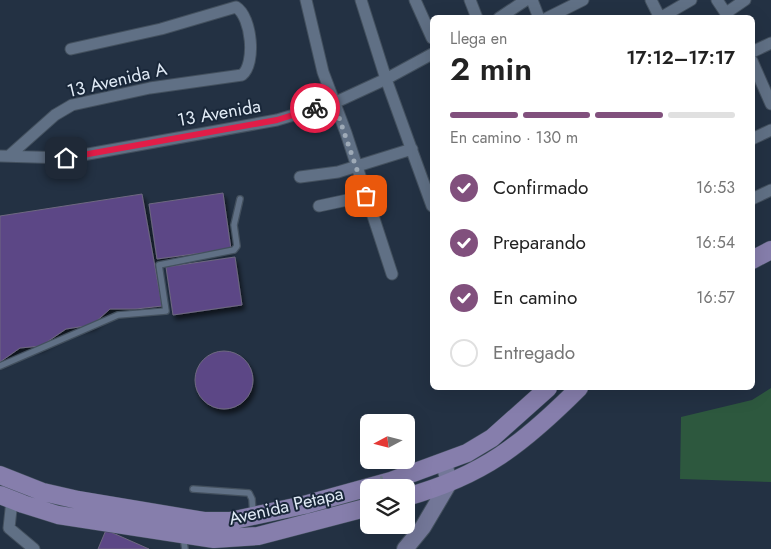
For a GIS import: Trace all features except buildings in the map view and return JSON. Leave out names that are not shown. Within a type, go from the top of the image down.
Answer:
[{"type":"main road","points":[[755,258],[771,250]]},
{"type":"main road","name":"Avenida Petapa","points":[[0,475],[43,492],[78,500],[204,521],[230,521],[248,531],[444,463],[467,453],[492,438],[546,390]]},
{"type":"main road","points":[[415,494],[449,483],[485,466],[531,434],[577,390]]},
{"type":"main road","name":"Avenida Petapa","points":[[6,497],[58,515],[184,542],[214,539],[360,509]]},
{"type":"street","points":[[306,0],[323,72],[357,166],[392,274]]},
{"type":"street","points":[[361,0],[386,79],[430,197]]},
{"type":"street","points":[[415,0],[430,34]]},
{"type":"street","points":[[470,0],[476,15]]},
{"type":"street","points":[[504,15],[526,0]]},
{"type":"street","points":[[532,0],[538,15]]},
{"type":"street","points":[[553,15],[583,0]]},
{"type":"street","points":[[650,0],[658,15]]},
{"type":"street","points":[[665,15],[691,0]]},
{"type":"street","points":[[717,0],[726,15]]},
{"type":"street","points":[[728,15],[745,0]]},
{"type":"street","name":"13 Avenida A","points":[[5,155],[55,115],[72,105],[150,88],[242,75],[246,72],[251,50],[248,25],[241,10],[236,7],[161,29],[71,49]]},
{"type":"street","points":[[755,51],[771,43]]},
{"type":"street","name":"13 Avenida","points":[[5,155],[66,158],[277,120],[334,103],[386,79],[430,55]]},
{"type":"street","points":[[755,74],[770,100]]},
{"type":"street","points":[[755,137],[771,130]]},
{"type":"street","points":[[300,177],[357,166],[412,149]]},
{"type":"street","points":[[755,198],[771,190]]},
{"type":"street","points":[[320,206],[366,196]]},
{"type":"street","points":[[405,549],[423,528],[449,483],[444,463]]},
{"type":"street","points":[[6,497],[5,525],[34,549]]},
{"type":"lane","points":[[0,366],[118,315],[166,311],[159,265],[234,250],[237,246],[234,221],[240,199]]},
{"type":"lane","points":[[193,489],[249,494],[252,498],[248,531]]},
{"type":"green space","points":[[771,388],[771,482],[680,479],[681,417],[752,400]]},
{"type":"way so far","points":[[315,108],[334,103],[366,196]]},
{"type":"route","points":[[66,158],[277,120],[315,108]]}]
